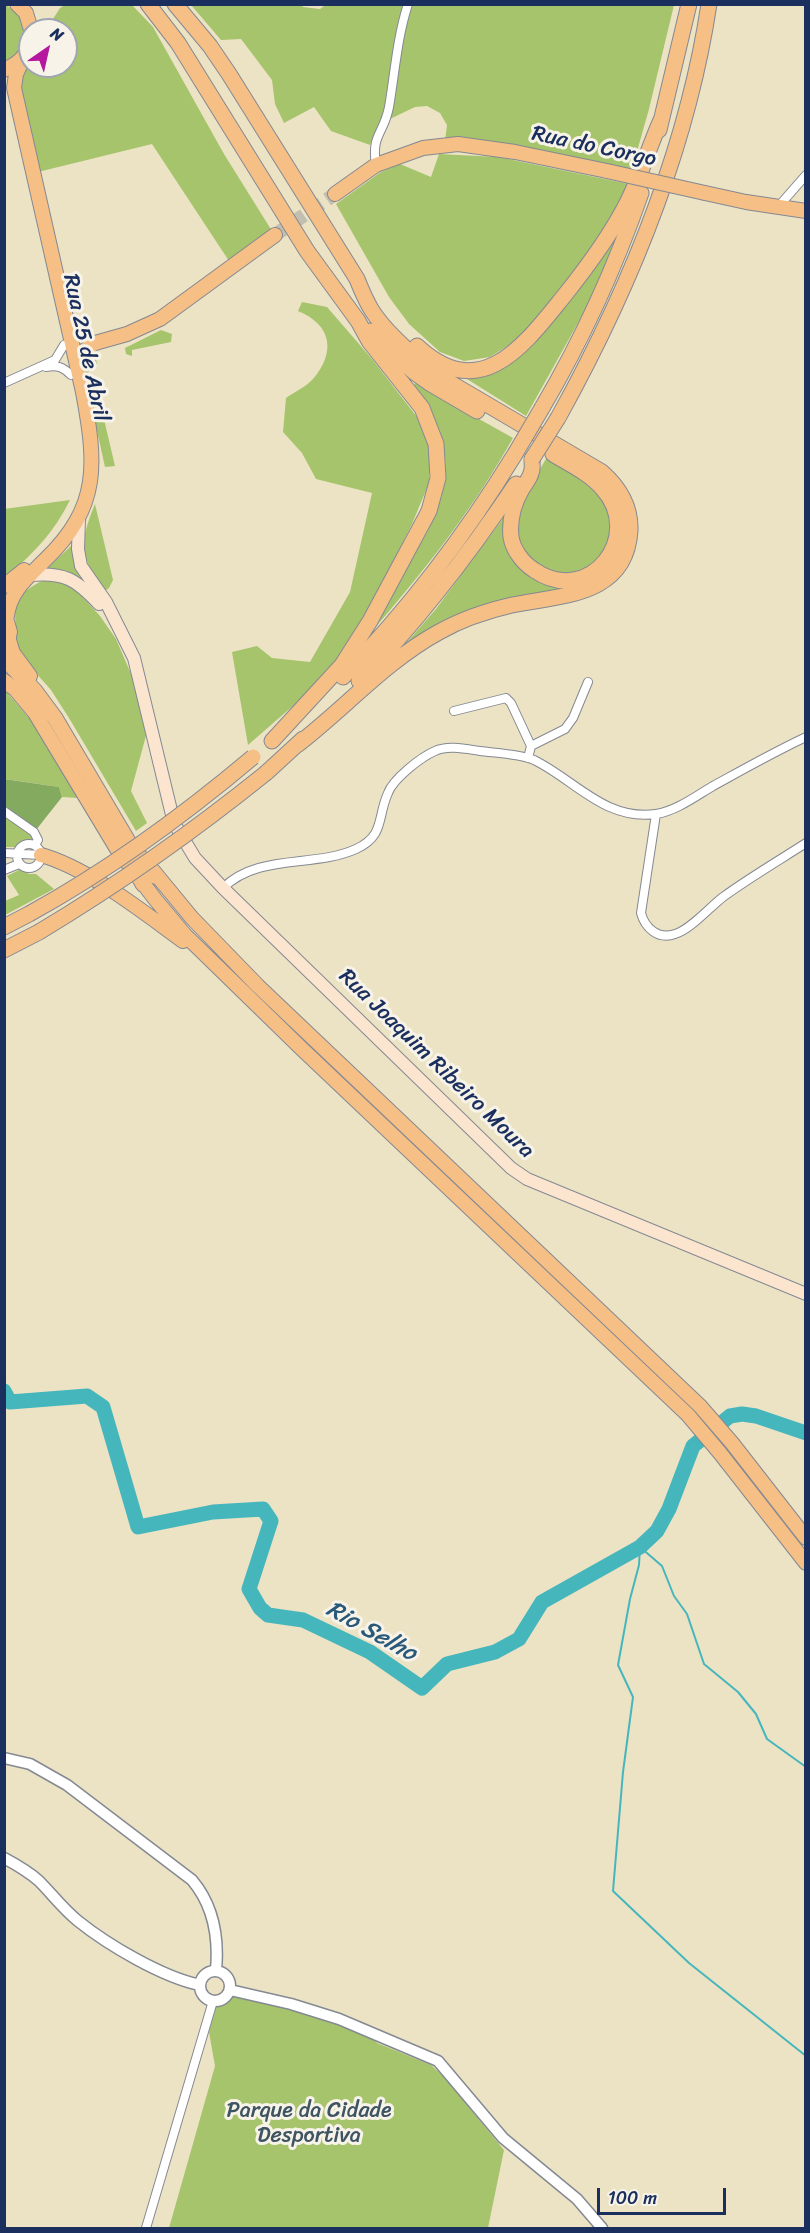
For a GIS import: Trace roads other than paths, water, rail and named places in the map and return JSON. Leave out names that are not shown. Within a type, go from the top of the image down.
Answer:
[{"type":"highway","points":[[148,4],[174,37],[307,251],[358,321],[369,341],[422,408],[436,444],[438,461],[436,486],[421,527],[351,652],[332,677],[272,741]]},
{"type":"highway","points":[[175,4],[222,64],[357,279],[371,310],[422,363],[482,402],[588,463],[611,480],[625,501],[629,515],[630,539],[621,562],[614,572],[595,587],[570,595],[487,611],[442,630],[396,660],[327,722],[297,745]]},
{"type":"highway","points":[[4,927],[94,876],[157,832],[272,741],[338,682],[400,614],[458,541],[542,408],[574,351],[614,264],[643,188],[689,4]]},
{"type":"highway","points":[[4,950],[39,932],[111,888],[170,847],[266,773],[297,745],[364,676],[419,615],[470,550],[558,418],[599,341],[645,233],[683,119],[709,4]]},
{"type":"highway","points":[[357,279],[407,337],[431,357],[460,369],[488,367],[502,362],[514,354],[534,334],[600,248],[628,201],[661,120]]},
{"type":"highway","points":[[358,321],[414,372],[431,384],[578,469],[601,487],[615,508],[618,521],[617,535],[611,553],[602,566],[582,578],[552,579],[540,574],[528,567],[511,540],[512,511],[516,498],[531,473],[532,459]]},
{"type":"highway","points":[[6,650],[55,718],[149,880]]},
{"type":"highway","points":[[4,669],[30,696],[49,722],[149,880]]},
{"type":"main road","points":[[17,4],[27,18]]},
{"type":"main road","points":[[4,70],[18,62]]},
{"type":"main road","name":"Rua 25 de Abril","points":[[6,613],[13,594],[58,548],[79,519],[87,500],[92,465],[90,434],[74,371],[14,87],[18,70]]},
{"type":"main road","name":"Rua 25 de Abril","points":[[4,94],[67,338]]},
{"type":"main road","name":"Rua do Corgo","points":[[334,194],[376,165],[423,148],[458,144],[514,152],[705,193],[806,211]]},
{"type":"main road","points":[[74,371],[86,350],[95,343],[128,334],[160,319],[275,235]]},
{"type":"main road","points":[[67,338],[95,343]]},
{"type":"main road","name":"Rua 25 de Abril","points":[[4,586],[52,542],[73,515],[80,497],[84,464],[83,434],[74,371]]},
{"type":"main road","name":"Rua 25 de Abril","points":[[79,519],[78,549],[81,566],[117,622],[134,658],[174,824],[195,858],[226,891]]},
{"type":"main road","name":"Rua 25 de Abril","points":[[30,575],[47,573],[67,576],[82,586],[117,622]]},
{"type":"main road","points":[[6,613],[10,632],[6,650]]},
{"type":"main road","points":[[4,681],[25,700],[48,732],[117,849],[700,1406],[806,1538]]},
{"type":"main road","points":[[38,850],[101,884],[210,961]]},
{"type":"main road","points":[[149,880],[174,922],[210,961],[688,1415],[720,1452],[806,1563]]},
{"type":"main road","name":"Rua Joaquim Ribeiro Moura","points":[[226,891],[485,1144],[527,1179],[806,1294]]},
{"type":"street","points":[[376,165],[373,149],[389,108],[396,51],[408,4]]},
{"type":"street","points":[[778,207],[806,175]]},
{"type":"street","points":[[4,383],[55,360],[67,338]]},
{"type":"street","points":[[40,368],[57,365],[74,371]]},
{"type":"street","points":[[531,746],[565,729],[573,718],[588,682]]},
{"type":"street","points":[[454,711],[506,698],[511,703],[531,746],[528,758]]},
{"type":"street","points":[[226,891],[236,876],[245,872],[264,866],[350,852],[366,845],[375,835],[390,788],[401,776],[434,751],[452,748],[468,749],[528,758],[614,810],[656,814],[682,804],[806,737]]},
{"type":"street","points":[[4,811],[34,832],[38,840],[40,862],[34,867],[26,868],[19,864],[17,854]]},
{"type":"street","points":[[656,814],[641,913],[650,931],[660,935],[678,934],[724,896],[806,843]]},
{"type":"street","points":[[4,853],[17,854],[38,850]]},
{"type":"street","points":[[4,870],[19,864]]},
{"type":"street","points":[[4,1758],[30,1764],[67,1785],[192,1880],[203,1893],[210,1908],[218,1946],[216,1970]]},
{"type":"street","points":[[4,1858],[31,1874],[70,1914],[96,1933],[135,1957],[180,1980],[200,1985]]},
{"type":"street","points":[[200,1985],[207,1973],[216,1970],[228,1977],[230,1990]]},
{"type":"street","points":[[200,1985],[205,1997],[213,2001],[221,2000],[230,1990]]},
{"type":"street","points":[[230,1990],[291,2004],[339,2019],[438,2061],[502,2138],[577,2199],[602,2229]]},
{"type":"street","points":[[146,2229],[213,2001]]},
{"type":"waterway","name":"Rio Selho","points":[[4,1391],[10,1402],[87,1396],[103,1407],[138,1527],[213,1512],[263,1509],[271,1521],[249,1589],[260,1608],[268,1615],[303,1620],[370,1652],[422,1688],[447,1664],[495,1652],[519,1639],[542,1602],[640,1547],[657,1531],[669,1509],[693,1446],[730,1416],[742,1414],[756,1416],[806,1433]]},
{"type":"waterway","points":[[640,1547],[639,1565],[630,1599],[618,1665],[633,1697],[623,1772],[613,1891],[689,1963],[806,2056]]},
{"type":"waterway","points":[[640,1547],[662,1566],[674,1596],[687,1614],[704,1664],[738,1692],[756,1714],[767,1739],[806,1767]]},
{"type":"tunnel","points":[[275,235],[335,194]]},
{"type":"park label","name":"Parque da Cidade Desportiva","points":[[309,2124]]}]
